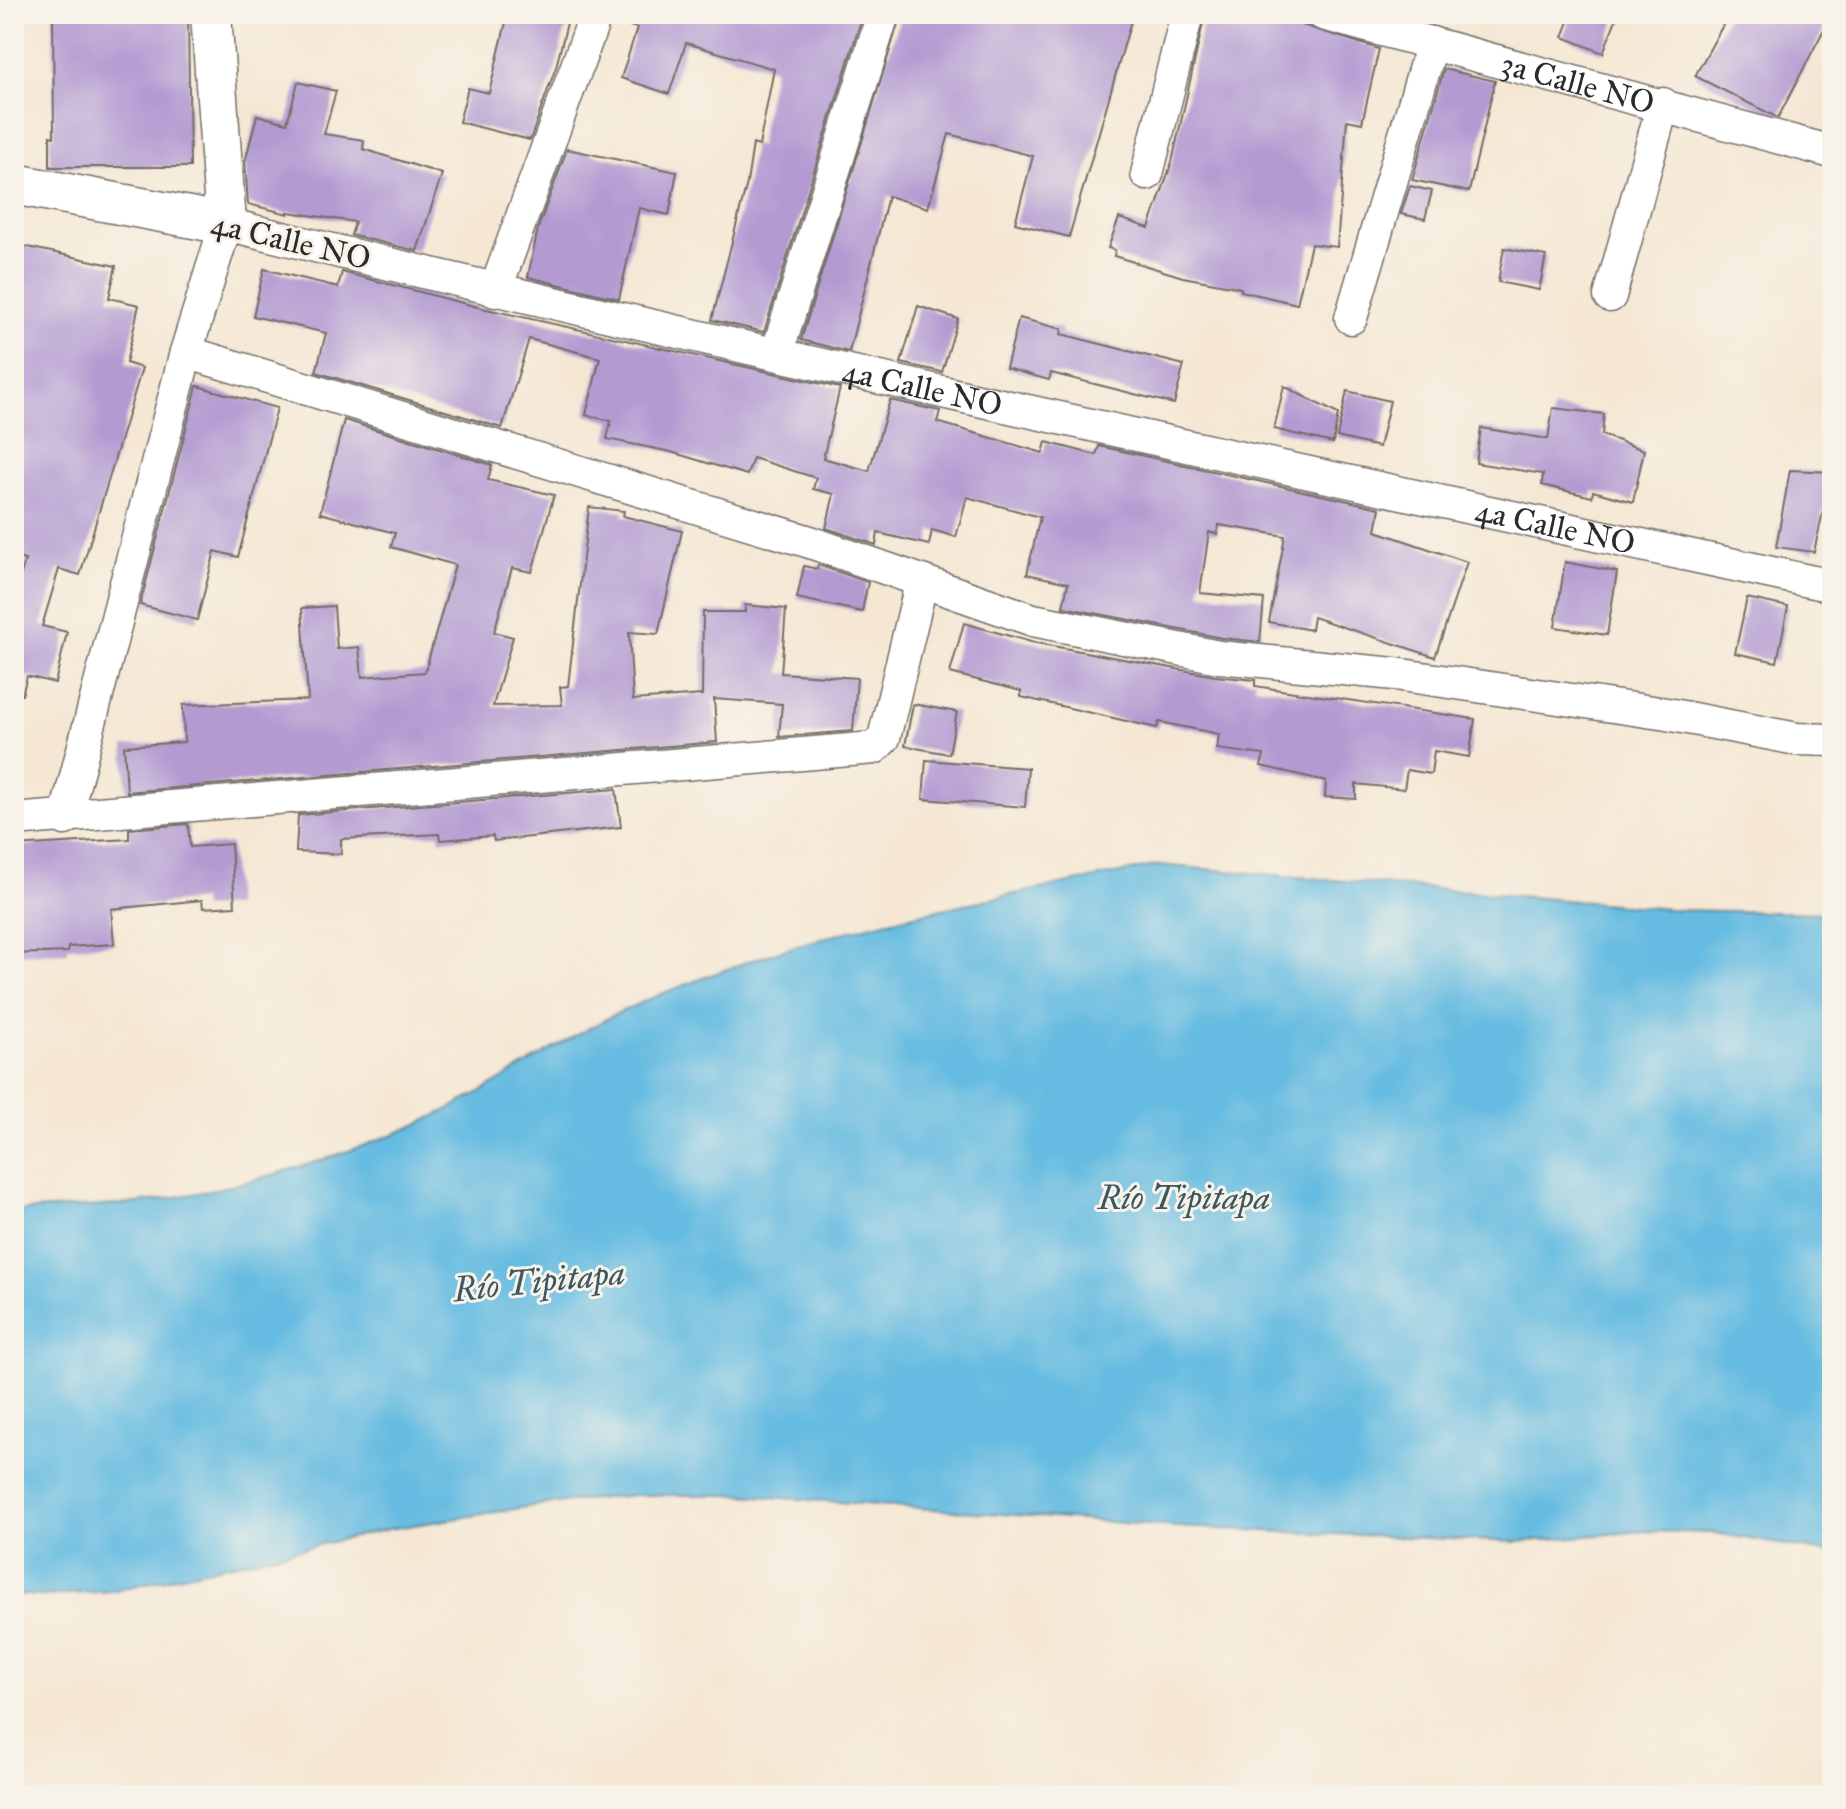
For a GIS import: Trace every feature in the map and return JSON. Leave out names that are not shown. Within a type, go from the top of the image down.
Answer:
[{"type":"street","points":[[65,819],[186,352],[226,224],[211,14]]},
{"type":"street","points":[[495,291],[596,14]]},
{"type":"street","points":[[777,353],[883,14]]},
{"type":"street","points":[[1147,174],[1187,14]]},
{"type":"street","name":"3a Calle NO","points":[[1323,14],[1360,18],[1432,43],[1831,148]]},
{"type":"street","points":[[1351,318],[1432,43]]},
{"type":"street","points":[[1610,296],[1663,104]]},
{"type":"street","name":"4a Calle NO","points":[[14,184],[226,224],[495,291],[777,353],[943,394],[1832,586]]},
{"type":"street","points":[[186,352],[795,538],[921,584],[1033,620],[1219,657],[1395,674],[1667,714],[1797,739],[1832,740]]},
{"type":"street","points":[[14,820],[65,819],[874,748],[884,738],[921,584]]},
{"type":"water","name":"Río Tipitapa","points":[[1159,865],[1680,910],[1832,913],[1832,1553],[1715,1533],[1645,1531],[1516,1542],[1177,1527],[742,1495],[634,1495],[546,1504],[389,1529],[112,1591],[44,1596],[14,1594],[14,1212],[159,1200],[286,1171],[348,1151],[436,1116],[616,1014],[761,957],[873,925]]},
{"type":"building","points":[[53,14],[188,14],[190,167],[50,167],[50,136],[54,137]]},
{"type":"building","points":[[508,14],[530,14],[567,23],[556,67],[530,140],[459,122],[468,88],[489,93]]},
{"type":"building","points":[[616,14],[863,14],[764,332],[712,320],[747,183],[753,144],[759,146],[774,69],[686,43],[669,94],[621,78],[637,28],[615,22]]},
{"type":"building","points":[[901,14],[982,14],[1011,21],[1012,14],[1133,14],[1069,237],[1015,223],[1033,156],[949,134],[928,208],[888,196],[849,352],[801,340]]},
{"type":"building","points":[[1205,14],[1267,14],[1379,49],[1362,123],[1347,120],[1337,247],[1311,244],[1297,304],[1241,291],[1241,288],[1183,277],[1114,256],[1115,250],[1108,248],[1119,218],[1149,228],[1172,162]]},
{"type":"building","points":[[1572,14],[1618,14],[1603,53],[1563,37]]},
{"type":"building","points":[[1729,14],[1832,14],[1778,118],[1695,76]]},
{"type":"building","points":[[1444,69],[1495,81],[1469,192],[1412,180]]},
{"type":"building","points":[[298,82],[336,91],[324,134],[364,140],[363,149],[442,174],[417,251],[351,235],[355,222],[288,214],[248,204],[245,162],[257,115],[287,123]]},
{"type":"building","points":[[567,149],[677,172],[669,215],[639,208],[619,299],[528,277],[538,228]]},
{"type":"building","points":[[1410,186],[1432,191],[1425,219],[1401,214]]},
{"type":"building","points":[[14,244],[116,266],[109,298],[139,305],[126,363],[142,368],[80,575],[59,569],[42,626],[67,632],[55,683],[27,676],[22,695],[14,693],[14,598],[25,560],[14,557]]},
{"type":"building","points":[[1504,248],[1546,256],[1539,290],[1498,282]]},
{"type":"building","points":[[264,269],[338,287],[342,272],[482,308],[840,388],[823,458],[869,471],[890,400],[940,411],[937,422],[1043,453],[1046,442],[1096,455],[1099,446],[1380,508],[1376,531],[1467,562],[1435,657],[1313,617],[1311,630],[1269,622],[1285,536],[1219,525],[1217,534],[1209,532],[1200,593],[1264,599],[1260,642],[1222,638],[1063,607],[1068,583],[1027,574],[1040,517],[967,497],[956,537],[932,530],[929,545],[878,533],[876,545],[826,528],[834,494],[813,489],[816,478],[753,458],[747,475],[671,452],[607,439],[611,421],[586,415],[600,358],[529,339],[502,428],[316,372],[326,333],[253,316]]},
{"type":"building","points":[[918,306],[958,319],[942,372],[901,363]]},
{"type":"building","points":[[1019,318],[1062,329],[1061,334],[1184,365],[1174,404],[1051,373],[1049,380],[1006,368]]},
{"type":"building","points":[[197,386],[277,408],[238,557],[215,551],[197,620],[140,605]]},
{"type":"building","points":[[1284,386],[1338,414],[1333,443],[1274,429]]},
{"type":"building","points":[[1347,391],[1390,401],[1379,447],[1337,437]]},
{"type":"building","points":[[1553,408],[1604,414],[1602,435],[1644,450],[1633,502],[1593,491],[1592,497],[1542,485],[1543,474],[1476,463],[1481,428],[1548,439]]},
{"type":"building","points":[[344,420],[492,465],[488,480],[554,495],[532,572],[512,568],[494,632],[513,637],[493,706],[562,705],[560,687],[568,686],[589,507],[624,511],[623,516],[682,531],[658,634],[629,632],[633,700],[702,695],[703,612],[745,612],[745,605],[786,609],[781,673],[857,678],[853,731],[779,737],[782,704],[714,699],[717,742],[127,792],[124,746],[184,742],[183,705],[308,700],[302,608],[334,606],[337,649],[359,647],[362,677],[425,672],[455,565],[391,547],[395,533],[320,513]]},
{"type":"building","points":[[1790,470],[1832,472],[1814,552],[1776,547]]},
{"type":"building","points":[[1565,562],[1617,572],[1607,635],[1555,627]]},
{"type":"building","points":[[818,565],[868,582],[862,612],[797,598],[804,566],[817,569]]},
{"type":"building","points":[[1747,598],[1788,607],[1777,662],[1735,653]]},
{"type":"building","points":[[964,623],[1031,642],[1215,676],[1255,680],[1255,686],[1475,719],[1469,757],[1434,751],[1431,774],[1407,770],[1404,789],[1356,784],[1356,799],[1325,797],[1326,781],[1261,766],[1264,755],[1217,749],[1219,734],[1159,722],[1157,728],[1021,697],[1021,691],[950,673]]},
{"type":"building","points":[[913,704],[957,712],[949,754],[905,746]]},
{"type":"building","points":[[926,760],[1028,768],[1025,807],[923,799]]},
{"type":"building","points":[[616,789],[621,827],[494,841],[493,836],[440,840],[439,834],[341,839],[341,854],[296,852],[298,815]]},
{"type":"building","points":[[188,824],[190,847],[231,844],[235,906],[203,908],[202,900],[111,909],[114,944],[68,947],[68,952],[14,954],[14,846],[129,839],[129,829]]}]
